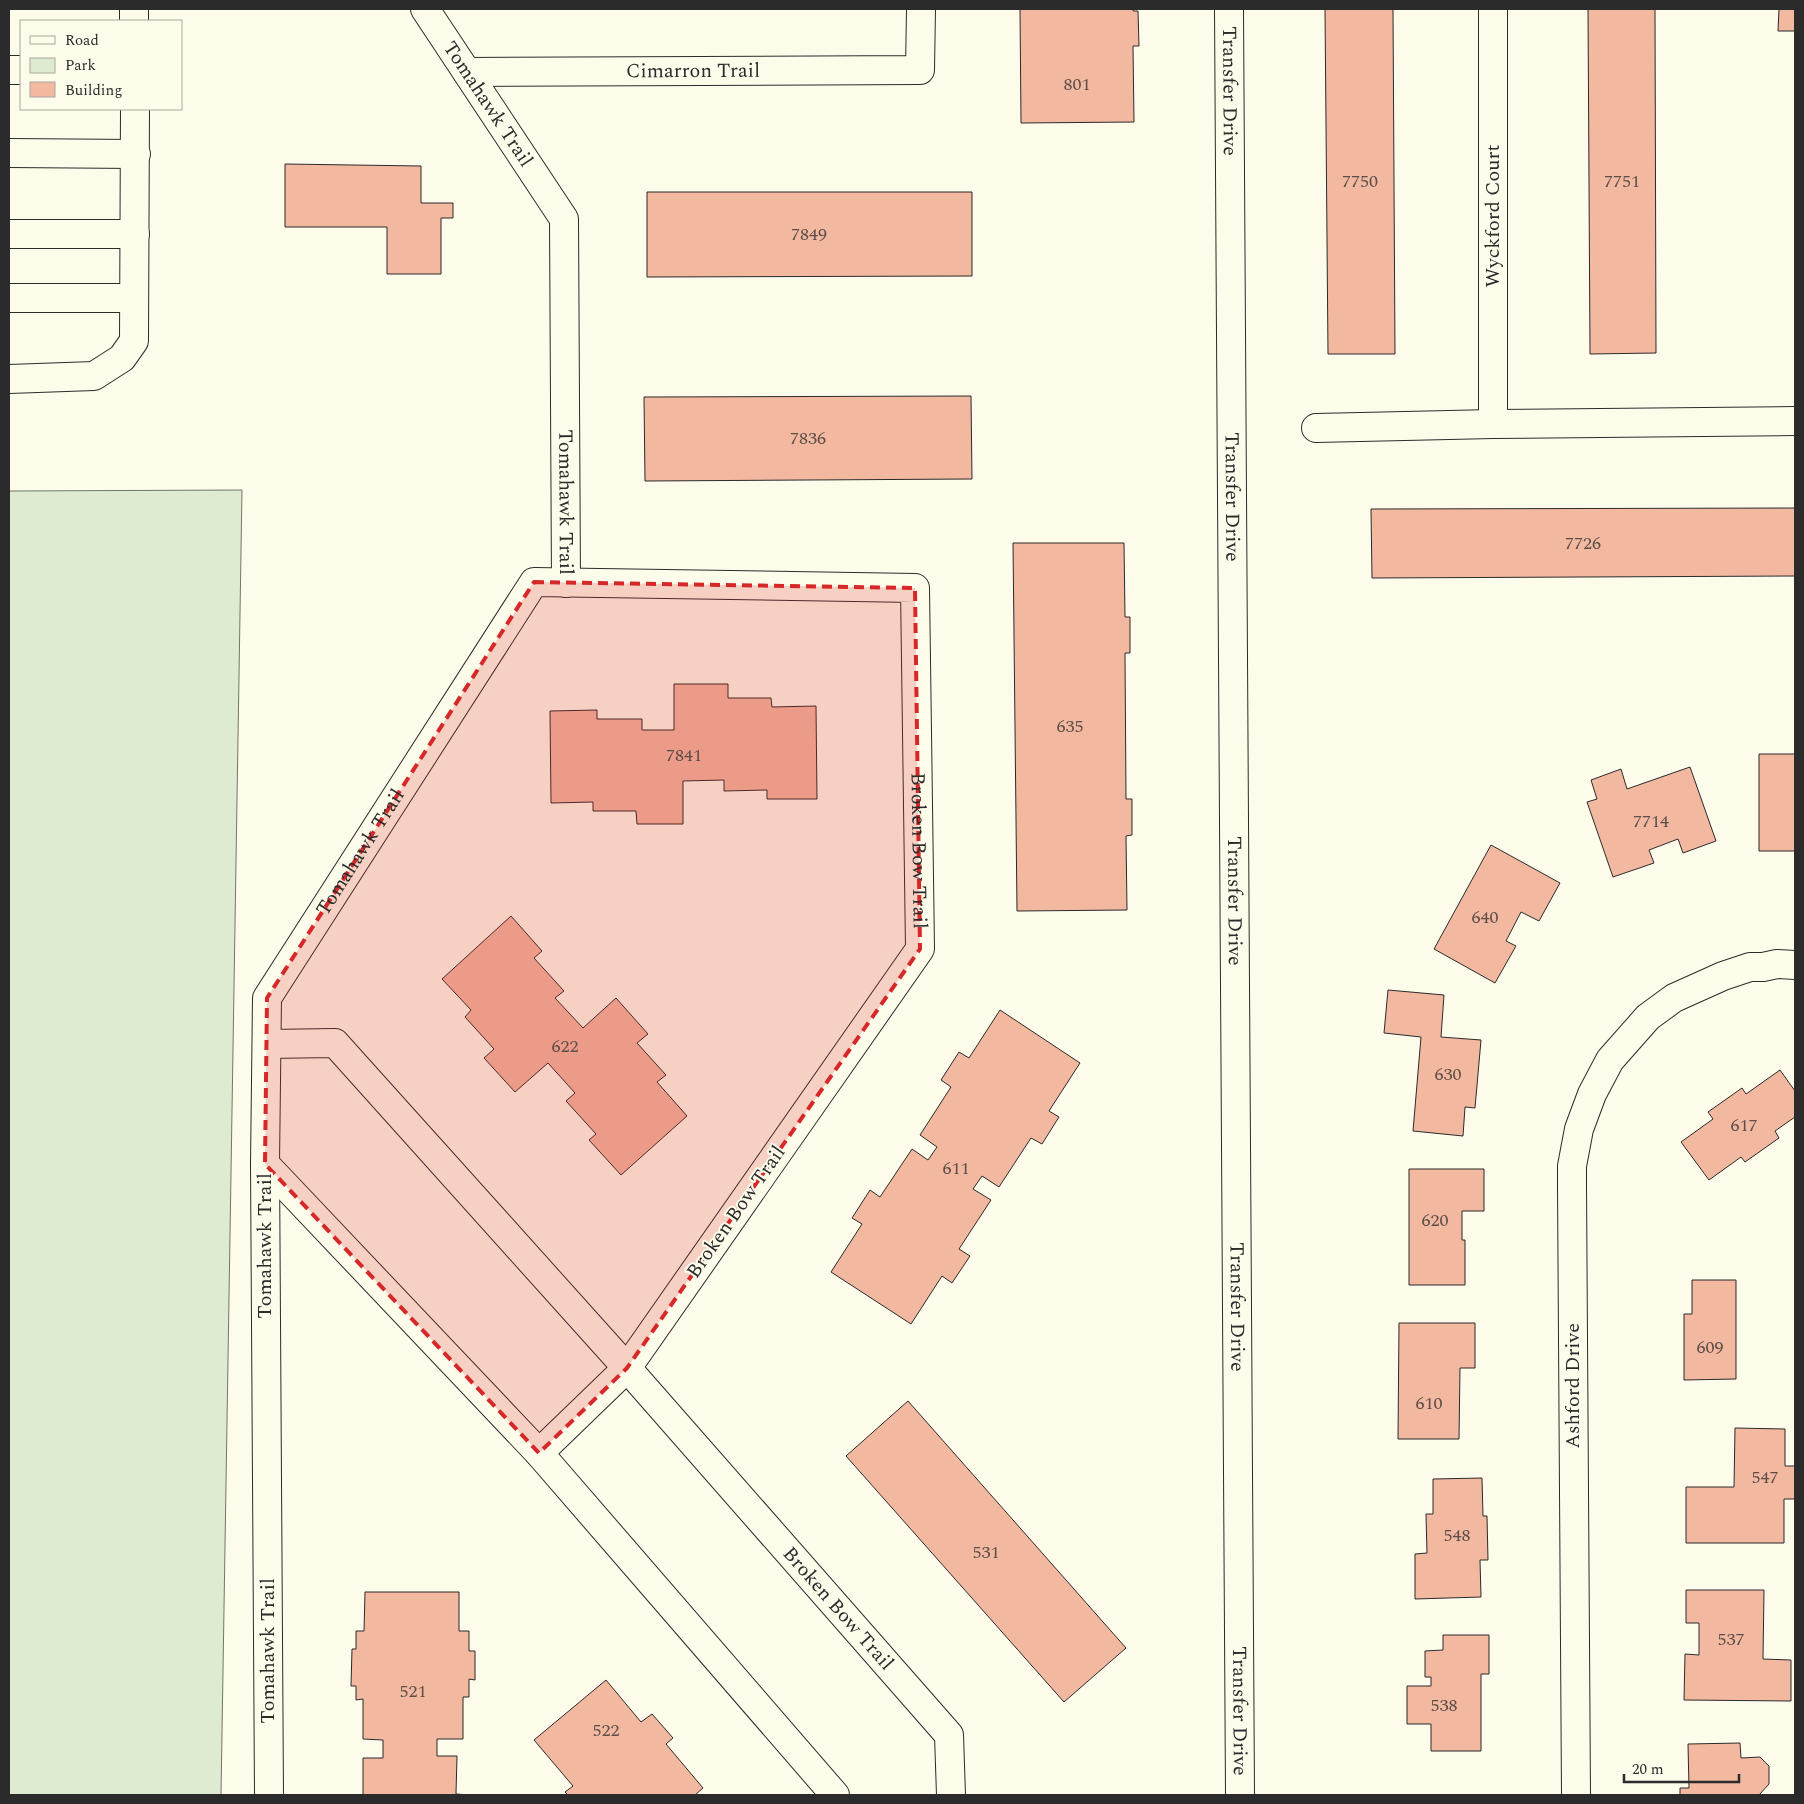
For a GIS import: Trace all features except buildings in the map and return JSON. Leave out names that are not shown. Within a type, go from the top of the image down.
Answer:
[{"type":"street","name":"Tomahawk Trail","points":[[268,1795],[265,1164],[267,998],[534,582],[566,583],[564,219],[425,9]]},
{"type":"street","name":"Cimarron Trail","points":[[467,72],[920,70],[921,9]]},
{"type":"street","name":"Transfer Drive","points":[[1229,9],[1240,1795]]},
{"type":"street","name":"Wyckford Court","points":[[1493,9],[1494,424]]},
{"type":"street","points":[[9,379],[94,376],[122,358],[134,341],[135,110]]},
{"type":"street","points":[[9,153],[136,154]]},
{"type":"street","points":[[9,234],[134,234]]},
{"type":"street","points":[[9,298],[134,298]]},
{"type":"street","points":[[1316,428],[1795,421]]},
{"type":"street","name":"Broken Bow Trail","points":[[539,1453],[627,1368],[920,949],[915,588],[566,583]]},
{"type":"street","name":"Ashford Drive","points":[[1576,1795],[1572,1166],[1582,1120],[1592,1094],[1610,1060],[1648,1018],[1674,998],[1723,976],[1750,967],[1777,964],[1795,965]]},
{"type":"street","name":"Broken Bow Trail","points":[[267,1044],[335,1043],[627,1368],[949,1735],[951,1795]]},
{"type":"street","points":[[265,1164],[539,1453],[835,1795]]},
{"type":"highlighted area","points":[[534,582],[915,588],[920,949],[627,1368],[539,1453],[265,1164],[267,998]]},
{"type":"green space","points":[[242,490],[221,1795],[9,1795],[9,491]]}]
